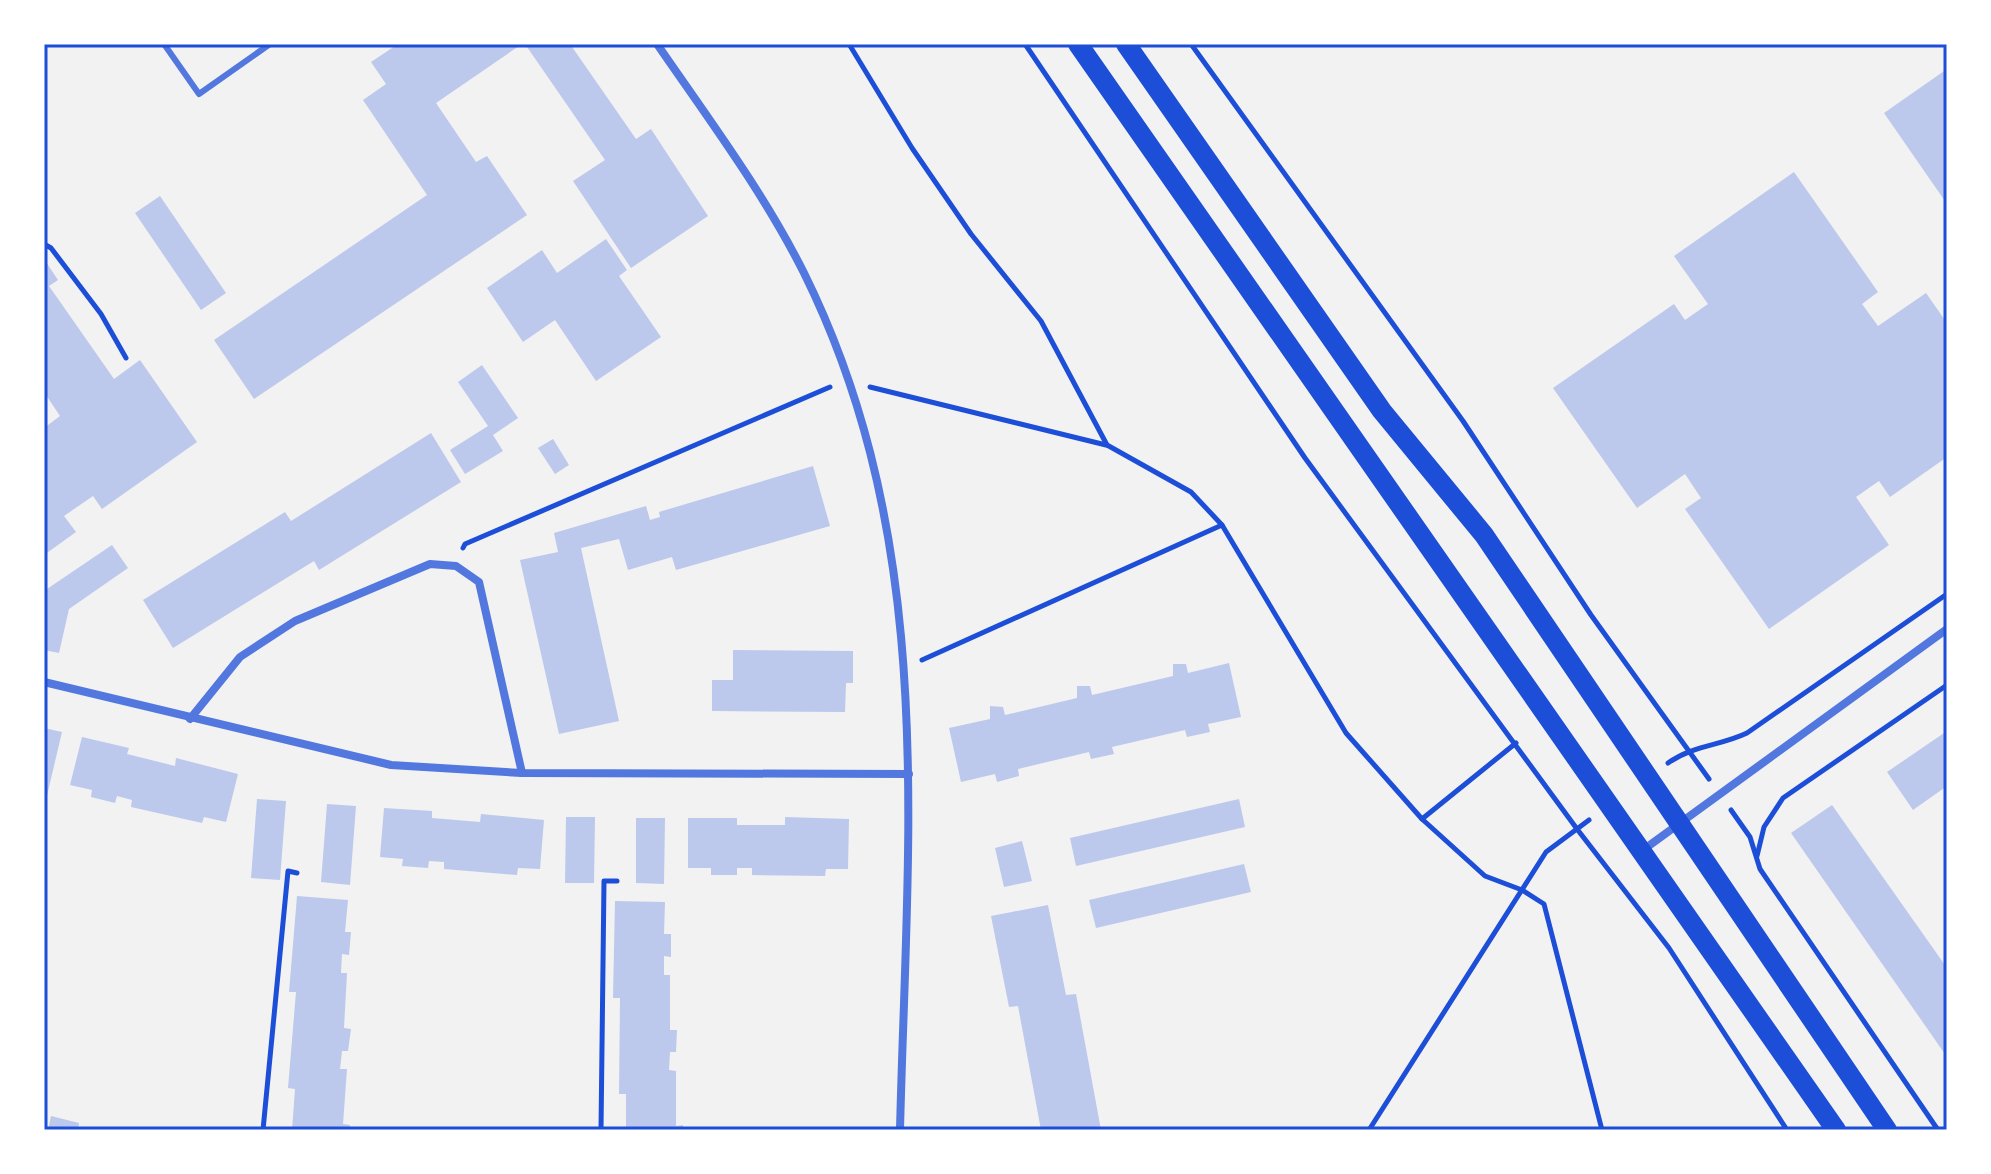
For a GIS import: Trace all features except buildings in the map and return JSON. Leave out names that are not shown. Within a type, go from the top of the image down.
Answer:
[{"type":"main road","points":[[1078,44],[1836,1130]]},
{"type":"main road","points":[[1126,44],[1382,411],[1484,535],[1887,1130]]},
{"type":"street","points":[[657,44],[729,148],[804,273],[849,382],[881,497],[906,667],[909,774],[900,1130]]},
{"type":"street","points":[[190,719],[240,657],[295,621],[430,564],[456,566],[479,582],[522,773]]},
{"type":"street","points":[[1643,850],[1947,629]]},
{"type":"street","points":[[44,682],[391,765],[522,773],[909,774]]},
{"type":"lane","points":[[164,44],[199,94],[270,44]]},
{"type":"path","points":[[849,44],[912,148],[971,234],[1041,321],[1107,445]]},
{"type":"path","points":[[1025,44],[1305,458],[1577,829],[1669,948],[1787,1130]]},
{"type":"path","points":[[1191,44],[1463,421],[1591,615],[1750,837],[1760,869],[1938,1130]]},
{"type":"path","points":[[44,244],[51,248],[101,314],[126,358]]},
{"type":"path","points":[[456,566],[465,544],[819,390],[849,382],[1107,445],[1191,492],[1222,525],[1346,733],[1422,819],[1485,876],[1522,890],[1544,904],[1602,1130]]},
{"type":"path","points":[[906,667],[1222,525]]},
{"type":"path","points":[[1687,749],[1727,743],[1747,733],[1947,594]]},
{"type":"path","points":[[1756,857],[1764,827],[1783,798],[1947,685]]},
{"type":"path","points":[[1422,819],[1516,743]]},
{"type":"path","points":[[1369,1130],[1546,852],[1577,829]]},
{"type":"path","points":[[263,1130],[288,871],[297,873]]},
{"type":"path","points":[[601,1130],[604,881],[617,881]]}]
